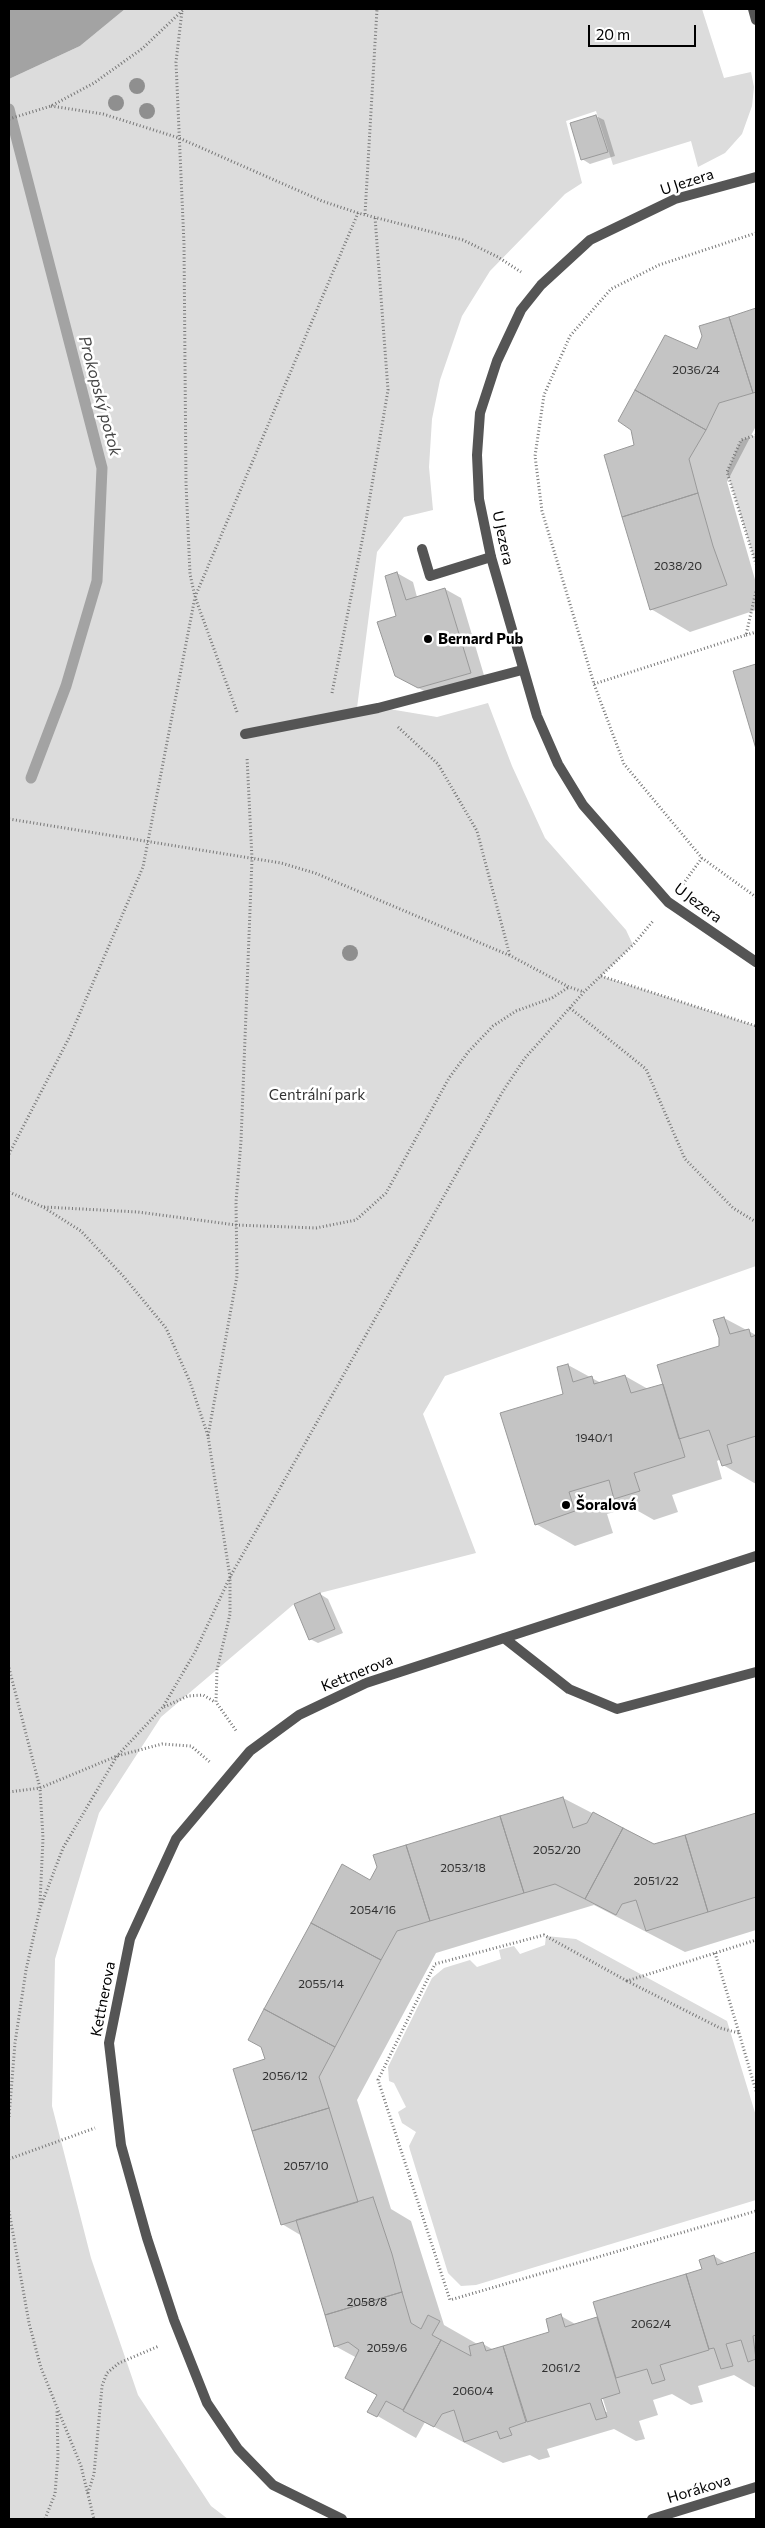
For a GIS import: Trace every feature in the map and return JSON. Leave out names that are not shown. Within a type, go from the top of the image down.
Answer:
[{"type":"street","points":[[753,9],[756,20]]},
{"type":"street","name":"U Jezera","points":[[756,177],[675,199],[590,240],[541,285],[521,310],[497,361],[480,413],[477,455],[479,498],[490,557],[537,716],[558,764],[583,805],[668,902],[756,962]]},
{"type":"street","points":[[422,549],[430,576],[490,557]]},
{"type":"street","points":[[245,734],[378,708],[522,670]]},
{"type":"street","name":"Kettnerova","points":[[342,2519],[273,2485],[238,2449],[207,2403],[181,2338],[147,2238],[121,2145],[108,2043],[130,1939],[176,1839],[250,1751],[299,1715],[366,1683],[756,1556]]},
{"type":"street","points":[[504,1638],[569,1689],[617,1709],[756,1672]]},
{"type":"street","name":"Horákova","points":[[652,2519],[756,2487]]},
{"type":"path","points":[[364,214],[377,9]]},
{"type":"path","points":[[9,119],[51,106],[94,83],[143,48],[183,10]]},
{"type":"path","points":[[183,10],[176,62],[184,244],[186,483],[190,574],[195,597],[245,734],[252,859],[236,1225],[237,1276],[208,1436]]},
{"type":"path","points":[[51,106],[103,114],[179,138],[322,200],[364,214],[463,240],[498,257],[541,285]]},
{"type":"path","points":[[9,1154],[70,1036],[143,867],[150,840],[195,597],[358,212]]},
{"type":"path","points":[[328,718],[365,526],[388,390],[375,217]]},
{"type":"path","points":[[756,234],[658,265],[611,289],[570,336],[544,395],[535,456],[542,511],[594,684],[624,764],[702,858],[756,897]]},
{"type":"path","points":[[756,436],[741,440],[727,472],[756,564]]},
{"type":"path","points":[[746,635],[756,590]]},
{"type":"path","points":[[594,684],[756,632]]},
{"type":"path","points":[[378,708],[438,764],[477,831],[511,956]]},
{"type":"path","points":[[9,819],[150,840],[281,863],[315,873],[511,956],[569,987],[584,992]]},
{"type":"path","points":[[681,886],[702,858]]},
{"type":"path","points":[[9,2117],[15,2043],[26,1970],[40,1908],[63,1848],[117,1756],[163,1707],[195,1652],[230,1578],[503,1090],[525,1058],[584,992],[633,945],[658,915]]},
{"type":"path","points":[[600,976],[756,1026]]},
{"type":"path","points":[[44,1207],[138,1212],[236,1225],[316,1228],[356,1220],[386,1193],[449,1078],[469,1051],[493,1026],[516,1011],[552,998],[569,987]]},
{"type":"path","points":[[570,1008],[646,1069],[685,1159],[733,1208],[756,1222]]},
{"type":"path","points":[[9,1192],[44,1207],[81,1231],[124,1277],[166,1328],[190,1382],[208,1436],[230,1578],[230,1614],[217,1670],[216,1702]]},
{"type":"path","points":[[9,1668],[40,1788],[43,1838],[40,1908]]},
{"type":"path","points":[[163,1707],[188,1696],[203,1695],[216,1702],[250,1751]]},
{"type":"path","points":[[9,1792],[40,1788],[117,1756],[162,1744],[191,1746],[228,1778]]},
{"type":"path","points":[[740,2033],[720,2028],[627,1981],[544,1935],[435,1964],[378,2080],[450,2300],[756,2211]]},
{"type":"path","points":[[627,1981],[756,1940]]},
{"type":"path","points":[[715,1953],[756,2091]]},
{"type":"path","points":[[9,2159],[73,2134],[118,2121]]},
{"type":"path","points":[[9,2211],[29,2323],[41,2368],[81,2466],[94,2519]]},
{"type":"path","points":[[88,2494],[94,2474],[102,2386],[107,2373],[126,2359],[181,2338]]},
{"type":"path","points":[[45,2519],[55,2494],[58,2456],[56,2408]]},
{"type":"green space","name":"Centrální park","points":[[125,9],[702,9],[724,78],[751,72],[754,87],[752,106],[742,134],[725,153],[698,167],[691,141],[613,165],[596,111],[566,121],[582,183],[565,194],[490,271],[462,316],[440,380],[432,419],[429,467],[433,510],[404,517],[377,552],[357,708],[383,708],[437,717],[488,703],[512,766],[545,838],[626,930],[633,945],[601,976],[756,1026],[756,1266],[445,1376],[423,1414],[476,1553],[320,1593],[294,1604],[161,1717],[99,1813],[55,1959],[52,2106],[91,2258],[138,2395],[211,2506],[228,2519],[9,2519],[9,79],[80,46]]},
{"type":"green space","points":[[756,435],[756,564],[727,472],[741,440]]},
{"type":"green space","points":[[546,1936],[576,1939],[727,2021],[756,2116],[756,2200],[476,2285],[461,2286],[448,2273],[409,2146],[416,2132],[402,2123],[398,2112],[406,2107],[394,2083],[389,2081],[388,2067],[432,1978],[444,1968],[470,1960],[477,1967],[501,1959],[499,1950],[514,1946],[520,1954],[545,1945]]},
{"type":"shaded area","points":[[9,9],[125,9],[80,46],[9,79]]},
{"type":"building","points":[[596,115],[608,152],[581,160],[570,123]]},
{"type":"building","points":[[756,308],[756,392],[753,393],[729,317]]},
{"type":"building","points":[[729,317],[753,393],[719,403],[706,430],[635,390],[665,335],[697,349],[702,336],[699,326]]},
{"type":"building","points":[[635,390],[706,430],[689,459],[698,493],[622,517],[604,455],[634,445],[631,430],[618,421]]},
{"type":"building","points":[[698,493],[713,546],[727,585],[650,610],[622,517]]},
{"type":"building","points":[[397,572],[406,600],[445,588],[471,673],[418,688],[395,676],[377,622],[396,616],[385,576]]},
{"type":"building","points":[[756,664],[756,749],[733,671]]},
{"type":"building","points":[[724,1317],[730,1334],[749,1329],[751,1337],[756,1335],[756,1436],[727,1445],[732,1463],[722,1466],[709,1430],[679,1439],[657,1365],[719,1346],[719,1338],[713,1320]]},
{"type":"building","points":[[568,1364],[573,1382],[592,1376],[594,1384],[625,1375],[631,1393],[663,1384],[685,1457],[634,1473],[640,1491],[614,1499],[609,1480],[569,1492],[575,1511],[535,1525],[500,1413],[563,1394],[557,1367]]},
{"type":"building","points":[[320,1593],[335,1629],[309,1640],[294,1604]]},
{"type":"building","points":[[563,1797],[573,1828],[587,1823],[593,1812],[623,1828],[585,1899],[555,1884],[524,1893],[500,1816]]},
{"type":"building","points":[[756,1813],[756,1897],[708,1912],[685,1835]]},
{"type":"building","points":[[500,1816],[524,1893],[430,1921],[406,1845]]},
{"type":"building","points":[[623,1828],[654,1844],[685,1835],[708,1912],[646,1931],[636,1900],[622,1904],[616,1915],[585,1899]]},
{"type":"building","points":[[406,1845],[430,1921],[397,1931],[381,1960],[311,1923],[342,1864],[370,1880],[377,1867],[373,1855]]},
{"type":"building","points":[[311,1923],[381,1960],[335,2047],[264,2009]]},
{"type":"building","points":[[264,2009],[335,2047],[319,2077],[329,2108],[252,2131],[233,2069],[265,2059],[261,2047],[248,2040]]},
{"type":"building","points":[[329,2108],[358,2202],[281,2225],[252,2131]]},
{"type":"building","points":[[373,2197],[392,2254],[402,2292],[325,2315],[296,2220]]},
{"type":"building","points":[[756,2252],[756,2335],[753,2336],[756,2359],[748,2362],[741,2340],[726,2344],[733,2366],[721,2369],[714,2348],[709,2349],[686,2274],[702,2269],[699,2260],[714,2255],[717,2265]]},
{"type":"building","points":[[686,2274],[709,2350],[660,2365],[665,2380],[652,2384],[647,2369],[616,2378],[593,2302]]},
{"type":"building","points":[[402,2292],[411,2323],[421,2329],[428,2315],[440,2321],[432,2335],[441,2340],[403,2410],[386,2401],[377,2417],[367,2412],[377,2395],[345,2378],[359,2350],[348,2342],[334,2347],[325,2315]]},
{"type":"building","points":[[561,2314],[565,2327],[597,2317],[620,2393],[601,2399],[607,2417],[596,2420],[590,2403],[527,2422],[503,2346],[549,2332],[546,2319]]},
{"type":"building","points":[[441,2340],[471,2356],[469,2346],[483,2342],[486,2351],[503,2346],[526,2422],[509,2428],[512,2435],[500,2439],[497,2431],[464,2442],[454,2410],[442,2414],[434,2427],[403,2411]]},
{"type":"waterway","name":"Prokopský potok","points":[[9,109],[102,468],[97,581],[66,686],[31,778]]},
{"type":"place","name":"Bernard Pub","points":[[428,639]]},
{"type":"place","name":"Šoralová","points":[[566,1505]]}]
